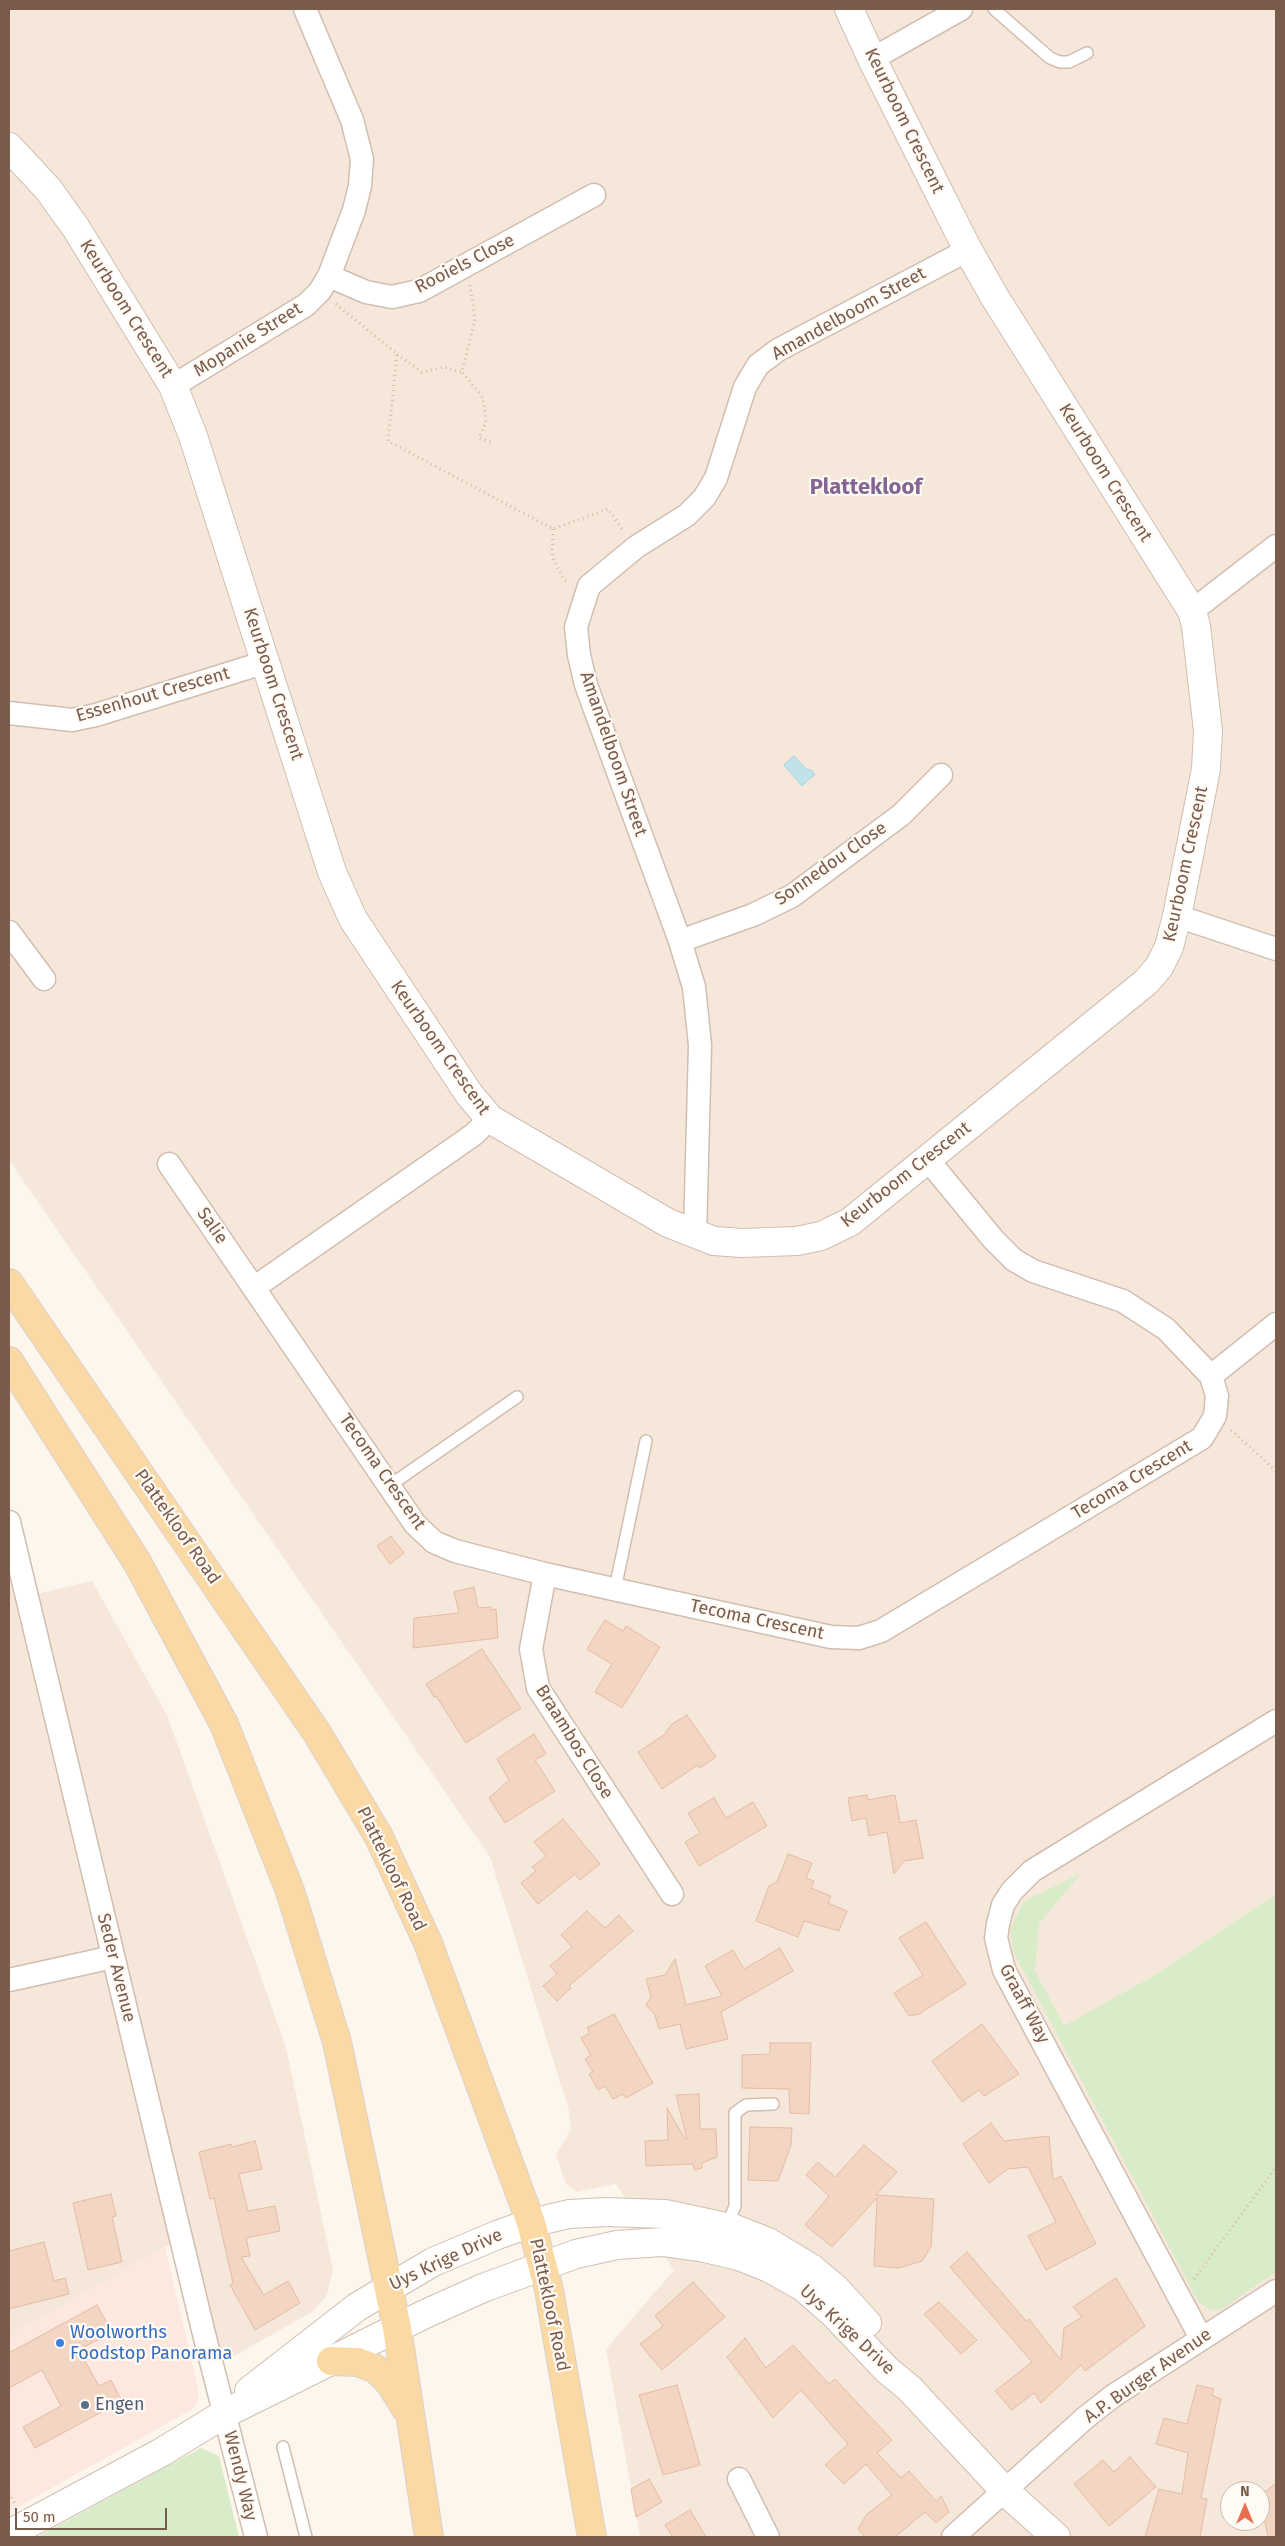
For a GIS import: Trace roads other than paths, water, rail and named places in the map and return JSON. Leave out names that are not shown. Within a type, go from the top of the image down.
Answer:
[{"type":"main road","name":"Plattekloof Road","points":[[9,1283],[317,1733],[379,1836],[428,1943],[531,2223],[544,2264],[592,2537]]},
{"type":"main road","points":[[9,1361],[137,1562],[224,1724],[290,1891],[338,2042],[397,2328],[429,2537]]},
{"type":"main road","points":[[331,2361],[358,2362],[376,2369],[390,2383],[410,2417]]},
{"type":"street","name":"Mopanie Street","points":[[173,386],[288,318],[306,305],[324,283],[354,210],[360,186],[362,159],[352,120],[305,9]]},
{"type":"street","name":"Keurboom Crescent","points":[[9,147],[48,188],[76,228],[173,386],[193,436],[332,872],[353,919],[458,1078],[490,1120],[668,1223],[714,1241],[742,1244],[797,1242],[821,1236],[850,1222],[1146,982],[1169,947],[1177,916],[1206,769],[1208,731],[1196,626],[1192,611],[994,296],[968,250],[872,59],[850,9]]},
{"type":"street","points":[[872,59],[961,9]]},
{"type":"street","name":"Rooiels Close","points":[[324,283],[392,297],[419,291],[594,195]]},
{"type":"street","name":"Amandelboom Street","points":[[695,1235],[700,1045],[694,987],[680,941],[586,685],[579,655],[576,627],[589,586],[636,547],[687,515],[704,498],[716,478],[745,387],[758,365],[778,350],[968,250]]},
{"type":"street","points":[[1192,611],[1276,546]]},
{"type":"street","name":"Essenhout Crescent","points":[[9,713],[72,720],[96,715],[266,662]]},
{"type":"street","name":"Sonnedou Close","points":[[680,941],[753,915],[792,896],[901,815],[941,776]]},
{"type":"street","points":[[1177,916],[1276,949]]},
{"type":"street","points":[[9,932],[44,978]]},
{"type":"street","points":[[255,1287],[473,1135],[490,1120]]},
{"type":"street","points":[[928,1160],[993,1239],[1014,1260],[1033,1271],[1123,1301],[1144,1313],[1166,1329],[1211,1376],[1276,1324]]},
{"type":"street","name":"Salie","points":[[170,1164],[255,1287]]},
{"type":"street","name":"Tecoma Crescent","points":[[255,1287],[415,1524],[434,1542],[455,1551],[545,1574],[831,1637],[859,1638],[880,1631],[1202,1438],[1215,1416],[1217,1396],[1211,1376]]},
{"type":"street","name":"Seder Avenue","points":[[9,1522],[17,1592],[113,1958],[224,2414]]},
{"type":"street","name":"Braambos Close","points":[[545,1574],[531,1649],[538,1688],[672,1894]]},
{"type":"street","name":"Graaff Way","points":[[1201,2338],[1004,1970],[996,1938],[1003,1906],[1012,1891],[1032,1871],[1276,1721]]},
{"type":"street","points":[[9,1980],[113,1958]]},
{"type":"street","name":"Uys Krige Drive","points":[[224,2414],[270,2373],[357,2307],[388,2287],[449,2255],[531,2223],[569,2214],[623,2212],[665,2214],[719,2225],[768,2242],[823,2277],[875,2333],[892,2356],[909,2388]]},
{"type":"street","name":"Uys Krige Drive","points":[[9,2534],[162,2452],[224,2414],[397,2328],[483,2288],[544,2264],[597,2249],[648,2242],[705,2248],[755,2262],[788,2277],[816,2297],[887,2370],[909,2388],[1005,2491],[1056,2537]]},
{"type":"street","name":"A.P. Burger Avenue","points":[[953,2537],[1106,2402],[1201,2338],[1276,2291]]},
{"type":"street","name":"Wendy Way","points":[[224,2414],[256,2537]]},
{"type":"street","points":[[739,2478],[768,2537]]},
{"type":"lane","points":[[994,9],[1050,58],[1060,62],[1069,62],[1087,53]]},
{"type":"lane","points":[[389,1486],[517,1397]]},
{"type":"lane","points":[[615,1589],[646,1441]]},
{"type":"lane","points":[[719,2225],[732,2216],[735,2206],[734,2113],[746,2105],[773,2104]]},
{"type":"lane","points":[[283,2447],[306,2537]]},
{"type":"water","points":[[794,756],[806,769],[811,770],[815,774],[802,786],[784,765]]},
{"type":"place","name":"Woolworths Foodstop Panorama","points":[[60,2343]]},
{"type":"place","name":"Engen","points":[[85,2405]]},
{"type":"district","name":"Plattekloof","points":[[866,488]]}]
